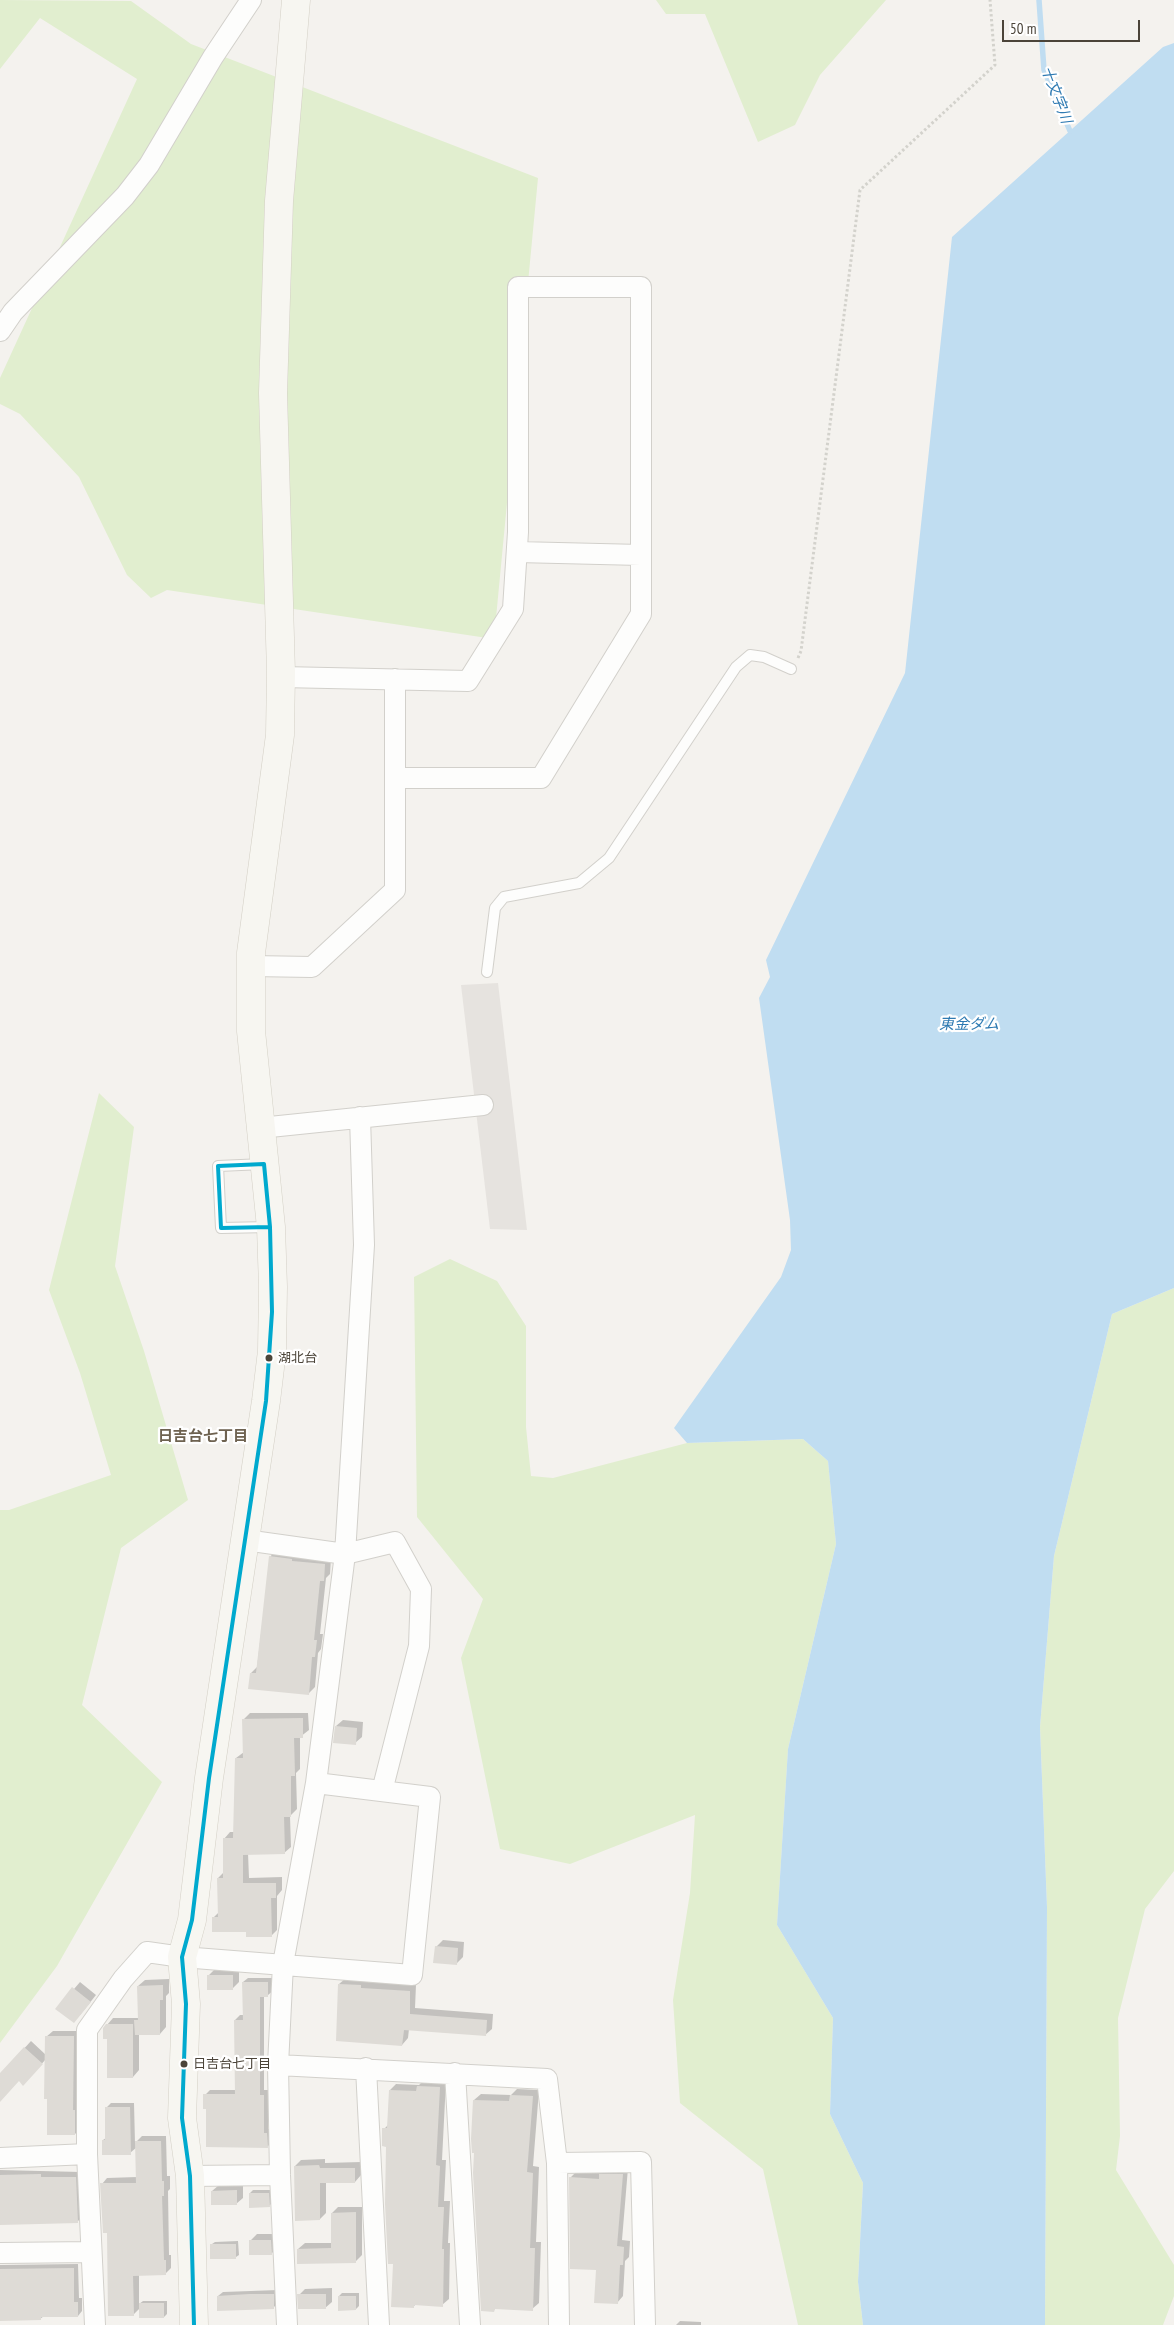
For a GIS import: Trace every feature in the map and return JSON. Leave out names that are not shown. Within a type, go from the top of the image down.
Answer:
[{"type":"street","points":[[0,331],[13,312],[125,196],[149,166],[213,57],[251,0]]},
{"type":"street","points":[[194,2325],[190,2176],[182,2118],[186,2004],[182,1957],[192,1920],[209,1778],[272,1352],[273,1287],[271,1227],[251,1031],[251,966],[260,873],[280,735],[281,677],[273,394],[279,201],[296,0]]},
{"type":"street","points":[[281,677],[468,681],[514,609],[517,552],[518,287],[640,287],[640,614],[541,778],[395,778]]},
{"type":"street","points":[[517,552],[640,555]]},
{"type":"street","points":[[251,966],[312,967],[395,890],[395,679]]},
{"type":"street","points":[[260,1128],[483,1105]]},
{"type":"street","points":[[287,2325],[280,2175],[278,2065],[283,1964],[316,1783],[345,1554],[364,1245],[360,1117]]},
{"type":"street","points":[[245,1540],[345,1554],[395,1542],[421,1589],[419,1646],[382,1791]]},
{"type":"street","points":[[95,2325],[87,2154],[87,2030],[123,1979],[147,1952],[182,1957],[412,1975],[430,1797],[316,1783]]},
{"type":"street","points":[[278,2065],[366,2068],[548,2079],[557,2162],[559,2325]]},
{"type":"street","points":[[366,2068],[379,2325]]},
{"type":"street","points":[[455,2074],[470,2325]]},
{"type":"street","points":[[0,2158],[87,2154]]},
{"type":"street","points":[[557,2162],[641,2162],[645,2325]]},
{"type":"street","points":[[190,2176],[280,2175]]},
{"type":"street","points":[[0,2253],[91,2252]]},
{"type":"lane","points":[[487,972],[495,908],[504,897],[580,883],[609,858],[736,667],[750,655],[764,657],[791,669]]},
{"type":"lane","points":[[264,1164],[218,1166],[221,1228],[271,1227]]},
{"type":"path","points":[[791,669],[801,651],[860,190],[995,65],[990,0]]},
{"type":"green space","points":[[0,0],[131,1],[191,44],[538,178],[494,639],[167,590],[151,598],[127,575],[79,477],[20,414],[0,404],[0,378],[137,79],[40,18],[0,69]]},
{"type":"green space","points":[[656,0],[886,0],[820,75],[795,125],[758,142],[705,14],[666,14]]},
{"type":"green space","points":[[99,1093],[134,1127],[115,1266],[144,1351],[188,1500],[121,1548],[82,1705],[162,1782],[57,1966],[0,2043],[0,1510],[9,1510],[111,1475],[80,1373],[49,1290]]},
{"type":"green space","points":[[450,1259],[497,1281],[526,1326],[526,1427],[531,1476],[553,1478],[687,1443],[803,1439],[828,1461],[836,1544],[788,1749],[777,1925],[833,2018],[830,2114],[863,2183],[858,2282],[863,2325],[798,2325],[763,2169],[680,2103],[673,2000],[690,1893],[695,1815],[570,1864],[500,1849],[461,1658],[483,1599],[417,1517],[414,1277]]},
{"type":"green space","points":[[1174,1288],[1174,1871],[1145,1909],[1118,2018],[1120,2136],[1116,2170],[1174,2265],[1174,2296],[1163,2325],[1045,2325],[1047,1907],[1040,1727],[1054,1556],[1112,1314]]},
{"type":"shaded area","points":[[498,983],[527,1230],[490,1229],[461,985]]},
{"type":"water","name":"東金ダム","points":[[1174,43],[1174,1288],[1112,1314],[1054,1556],[1040,1727],[1047,1907],[1045,2325],[863,2325],[858,2282],[863,2183],[830,2114],[833,2018],[777,1925],[788,1749],[836,1544],[828,1461],[803,1439],[687,1443],[674,1428],[781,1277],[791,1250],[790,1220],[759,998],[770,977],[766,960],[905,673],[952,237],[1163,47]]},
{"type":"building","points":[[269,1556],[292,1559],[292,1561],[325,1564],[324,1581],[320,1581],[314,1640],[317,1640],[315,1657],[312,1657],[309,1695],[248,1689],[250,1673],[256,1673]]},
{"type":"building","points":[[303,1718],[303,1738],[294,1738],[295,1776],[291,1776],[291,1817],[284,1817],[285,1854],[243,1855],[243,1883],[276,1883],[276,1898],[271,1898],[272,1937],[246,1937],[246,1932],[212,1932],[212,1917],[218,1917],[217,1878],[223,1878],[223,1838],[233,1838],[235,1758],[243,1758],[242,1719]]},
{"type":"building","points":[[335,1726],[357,1728],[356,1745],[333,1743]]},
{"type":"building","points":[[435,1946],[458,1948],[457,1965],[433,1963]]},
{"type":"building","points":[[207,1975],[233,1975],[233,1990],[207,1990]]},
{"type":"building","points":[[242,1982],[268,1982],[268,1997],[260,1997],[260,2095],[264,2095],[264,2133],[267,2133],[268,2148],[206,2147],[206,2109],[203,2109],[203,2094],[235,2094],[234,2020],[243,2020]]},
{"type":"building","points":[[338,1984],[361,1985],[361,1988],[410,1991],[410,2014],[487,2020],[486,2036],[404,2030],[402,2046],[336,2041]]},
{"type":"building","points":[[163,1985],[163,2000],[160,2000],[160,2035],[135,2035],[134,2020],[138,2020],[137,1986]]},
{"type":"building","points":[[72,1987],[91,2002],[74,2023],[55,2009]]},
{"type":"building","points":[[106,2024],[133,2024],[133,2078],[107,2078],[107,2039],[103,2039],[103,2028]]},
{"type":"building","points":[[45,2036],[74,2036],[73,2110],[75,2110],[75,2135],[47,2135],[47,2099],[44,2099]]},
{"type":"building","points":[[24,2047],[43,2064],[23,2086],[19,2081],[0,2102],[0,2073]]},
{"type":"building","points":[[417,2086],[440,2087],[436,2165],[440,2166],[438,2207],[444,2207],[442,2249],[444,2249],[443,2307],[414,2305],[414,2308],[391,2307],[393,2264],[388,2264],[385,2204],[386,2147],[382,2146],[382,2128],[387,2128],[389,2090],[416,2091]]},
{"type":"building","points":[[510,2095],[533,2096],[527,2172],[533,2173],[530,2248],[535,2248],[533,2311],[495,2309],[494,2312],[481,2311],[473,2173],[474,2153],[472,2153],[471,2139],[473,2100],[509,2101]]},
{"type":"building","points":[[105,2107],[130,2107],[131,2155],[102,2155],[102,2140],[105,2140]]},
{"type":"building","points":[[135,2141],[161,2141],[162,2181],[164,2181],[164,2196],[162,2196],[166,2275],[133,2276],[134,2316],[108,2316],[107,2233],[103,2233],[100,2183],[136,2183]]},
{"type":"building","points":[[319,2165],[320,2168],[355,2168],[355,2183],[320,2183],[320,2220],[295,2221],[294,2166]]},
{"type":"building","points":[[41,2174],[41,2177],[76,2177],[78,2223],[0,2225],[0,2175]]},
{"type":"building","points":[[599,2174],[623,2174],[617,2246],[624,2247],[623,2265],[620,2265],[618,2304],[594,2303],[596,2270],[570,2269],[569,2177],[599,2179]]},
{"type":"building","points":[[237,2190],[237,2205],[211,2205],[211,2191]]},
{"type":"building","points":[[249,2193],[269,2193],[270,2207],[249,2208]]},
{"type":"building","points":[[356,2212],[356,2263],[297,2264],[297,2249],[331,2248],[331,2213]]},
{"type":"building","points":[[249,2240],[271,2240],[272,2255],[249,2255]]},
{"type":"building","points":[[210,2244],[236,2244],[236,2259],[210,2259]]},
{"type":"building","points":[[74,2268],[74,2302],[78,2302],[78,2317],[41,2317],[41,2320],[0,2321],[0,2269]]},
{"type":"building","points":[[274,2294],[274,2309],[217,2311],[217,2296]]},
{"type":"building","points":[[297,2294],[326,2294],[326,2309],[298,2309]]},
{"type":"building","points":[[338,2296],[356,2296],[356,2310],[338,2311]]},
{"type":"building","points":[[139,2303],[164,2303],[164,2318],[139,2318]]},
{"type":"waterway","name":"十文字川","points":[[1039,0],[1044,70],[1070,131]]},
{"type":"transit line","points":[[264,1164],[270,1227],[221,1228],[218,1166],[264,1164]]},
{"type":"transit line","points":[[194,2325],[190,2176],[182,2118],[186,2004],[182,1957],[192,1920],[209,1778],[266,1401],[272,1312],[270,1227]]},
{"type":"place","name":"湖北台","points":[[269,1358]]},
{"type":"place","name":"日吉台七丁目","points":[[184,2064]]},
{"type":"district","name":"日吉台七丁目","points":[[203,1437]]}]
